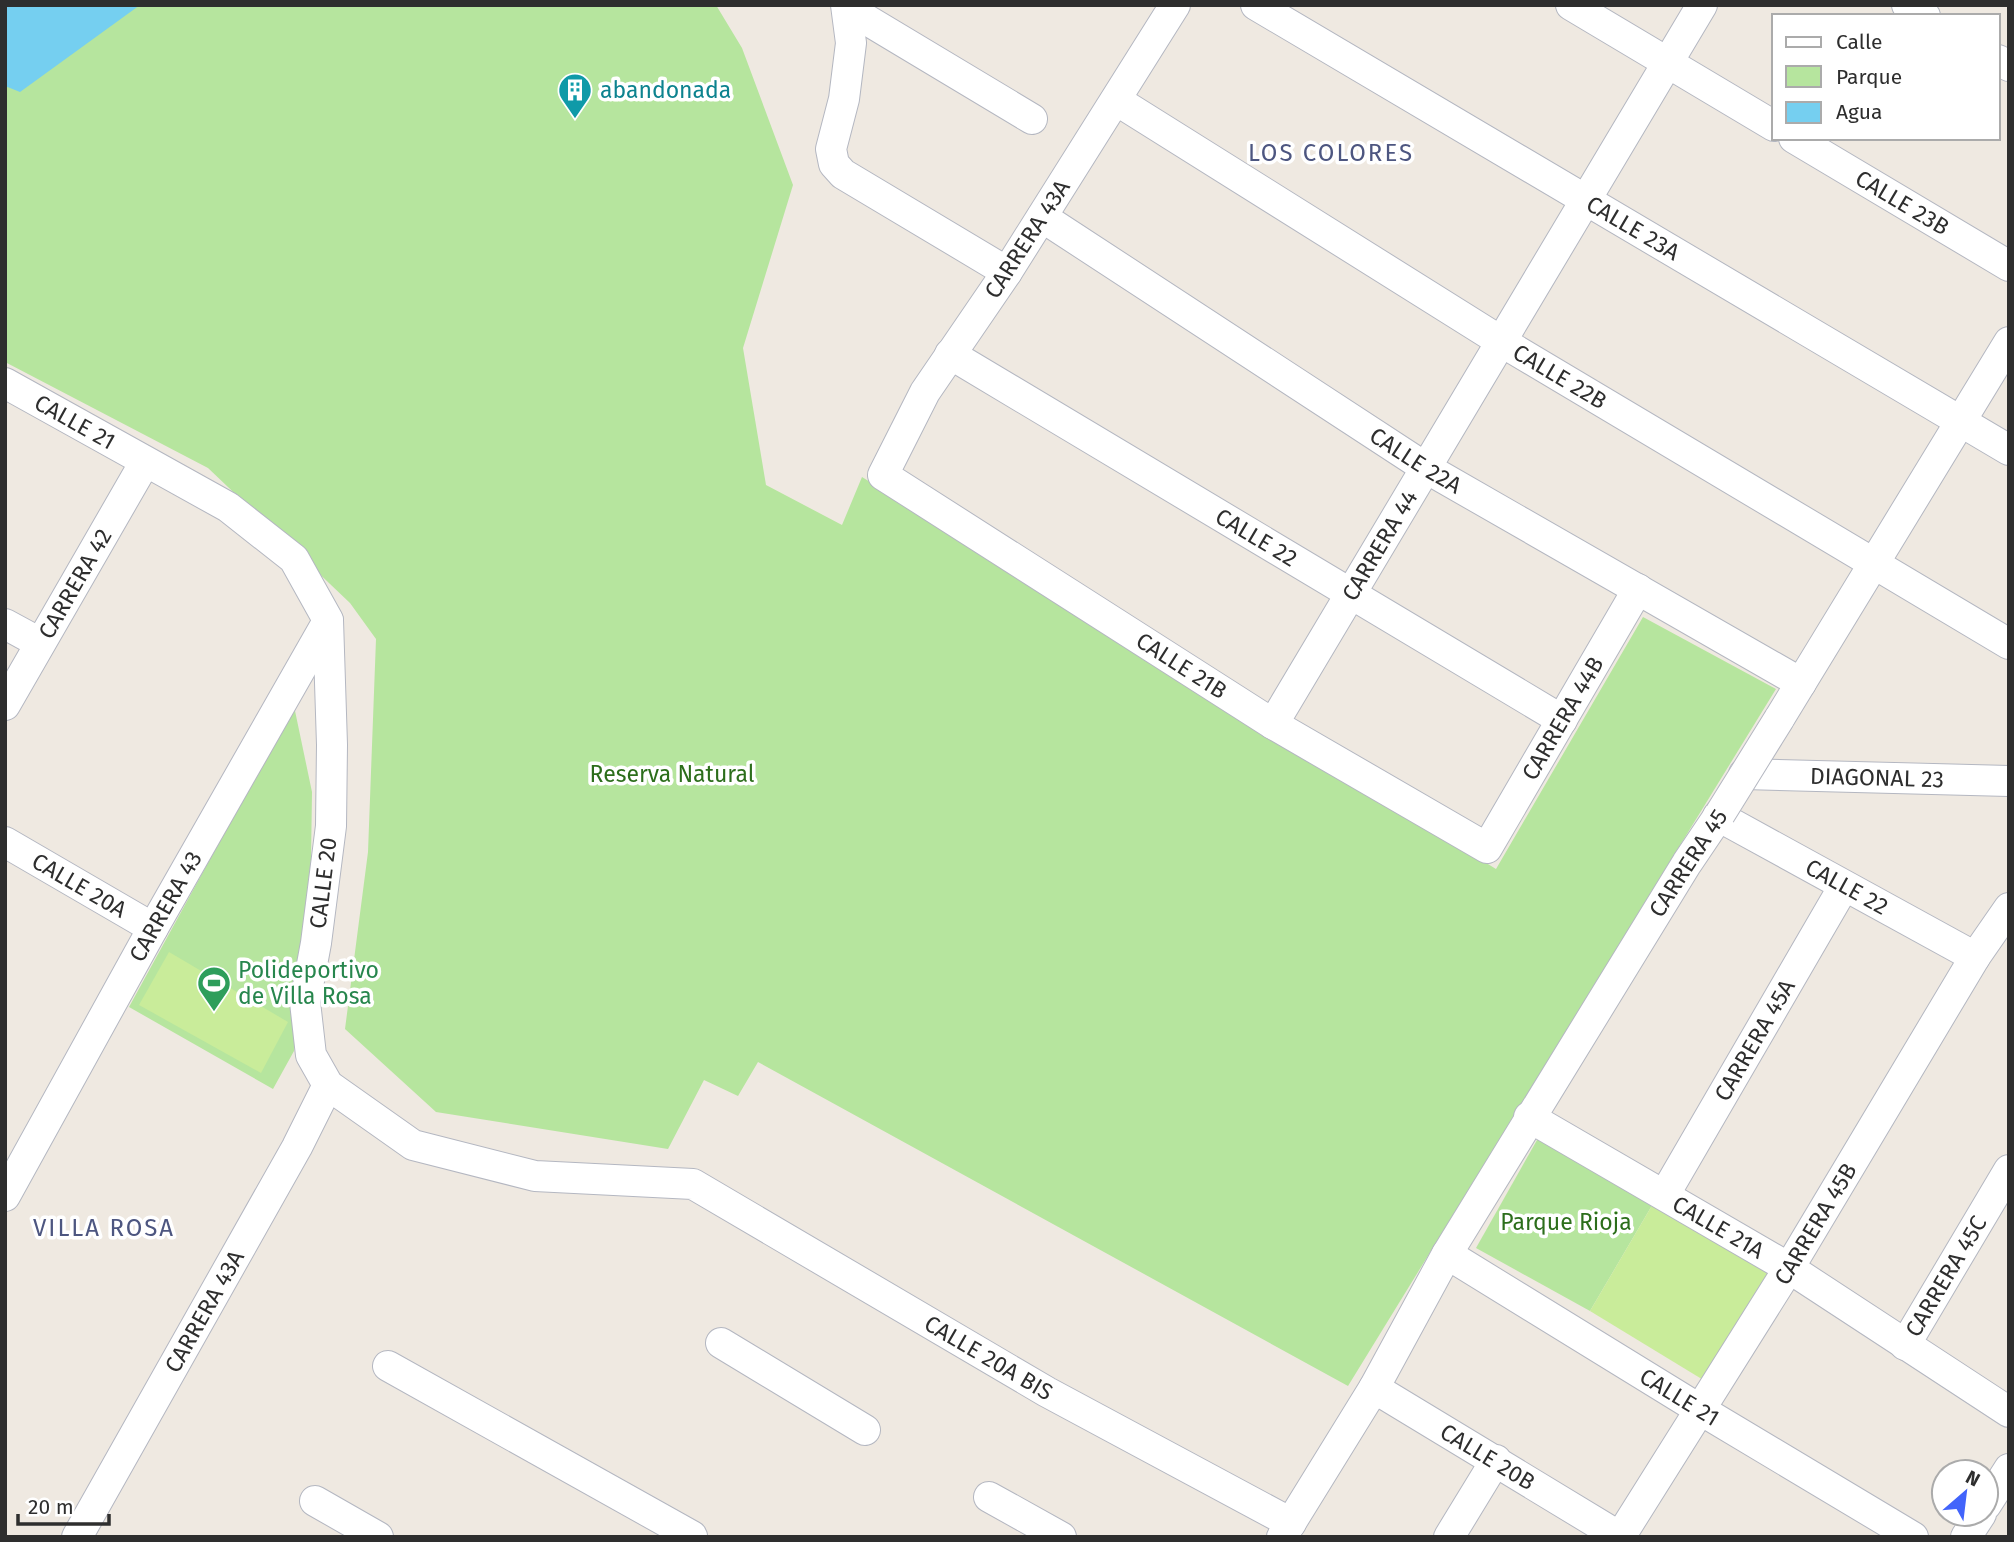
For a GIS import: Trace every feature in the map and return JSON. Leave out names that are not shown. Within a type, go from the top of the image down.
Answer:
[{"type":"street","name":"CARRERA 43A","points":[[883,475],[925,392],[1007,272],[1175,5]]},
{"type":"street","name":"CALLE 23A","points":[[1256,5],[2009,450]]},
{"type":"street","points":[[1571,5],[1772,125]]},
{"type":"street","name":"CARRERA 44","points":[[1273,724],[1702,5]]},
{"type":"street","points":[[847,7],[1032,119]]},
{"type":"street","points":[[847,7],[851,43],[844,99],[831,149],[834,164],[843,174],[1007,272]]},
{"type":"street","name":"CALLE 22B","points":[[1116,100],[1502,342],[2009,644]]},
{"type":"street","name":"CALLE 23B","points":[[1797,140],[2009,266]]},
{"type":"street","name":"CALLE 22A","points":[[1042,217],[1426,468],[1801,683]]},
{"type":"street","name":"CARRERA 45","points":[[1286,1530],[1368,1397],[1447,1254],[1530,1117],[1875,564],[2009,342]]},
{"type":"street","name":"CALLE 22","points":[[950,354],[1562,720]]},
{"type":"street","name":"CALLE 21","points":[[5,383],[145,463]]},
{"type":"street","name":"CALLE 20","points":[[145,463],[228,507],[294,559],[328,620],[332,745],[331,826],[316,943],[305,1002],[311,1055],[328,1085],[414,1145],[535,1176],[693,1184]]},
{"type":"street","name":"CARRERA 42","points":[[5,705],[145,463]]},
{"type":"street","name":"CALLE 21B","points":[[883,475],[1273,724],[1487,848]]},
{"type":"street","name":"CARRERA 44B","points":[[1487,848],[1637,589]]},
{"type":"street","name":"CARRERA 43","points":[[5,1196],[328,620]]},
{"type":"street","points":[[5,624],[40,643]]},
{"type":"street","name":"DIAGONAL 23","points":[[1744,774],[2009,781]]},
{"type":"street","name":"CALLE 22","points":[[1719,815],[1975,957]]},
{"type":"street","name":"CALLE 20A","points":[[5,842],[153,928]]},
{"type":"street","name":"CARRERA 45A","points":[[1665,1194],[1844,886]]},
{"type":"street","name":"CARRERA 45B","points":[[1620,1537],[1789,1268],[1975,957],[2009,908]]},
{"type":"street","name":"CARRERA 43A","points":[[77,1537],[297,1147],[328,1085]]},
{"type":"street","name":"CALLE 21A","points":[[1530,1117],[1789,1268],[2009,1412]]},
{"type":"street","name":"CARRERA 45C","points":[[1905,1345],[2009,1170]]},
{"type":"street","name":"CALLE 20A BIS","points":[[693,1184],[1286,1530]]},
{"type":"street","name":"CALLE 21","points":[[1447,1254],[1913,1537]]},
{"type":"street","points":[[721,1343],[865,1430]]},
{"type":"street","points":[[387,1366],[691,1536]]},
{"type":"street","name":"CALLE 20B","points":[[1368,1397],[1496,1460],[1620,1537]]},
{"type":"street","points":[[1449,1537],[1496,1460]]},
{"type":"street","points":[[989,1497],[1061,1537]]},
{"type":"street","points":[[314,1502],[378,1537]]},
{"type":"green space","name":"Reserva Natural","points":[[5,5],[716,5],[742,48],[793,185],[743,348],[766,485],[842,525],[862,477],[1496,869],[1643,617],[1776,689],[1348,1386],[758,1062],[738,1096],[704,1080],[668,1149],[436,1112],[345,1029],[368,852],[376,639],[350,603],[208,468],[5,362]]},
{"type":"green space","points":[[294,706],[312,792],[311,860],[299,957],[294,1051],[273,1089],[129,1007]]},
{"type":"green space","name":"Polideportivo de Villa Rosa","points":[[169,952],[288,1022],[261,1073],[139,1005]]},
{"type":"green space","name":"Parque Rioja","points":[[1541,1133],[1657,1197],[1590,1311],[1476,1248]]},
{"type":"green space","points":[[1657,1197],[1775,1265],[1705,1381],[1590,1311]]},
{"type":"water","points":[[5,5],[140,5],[20,92],[5,86]]},
{"type":"place","name":"abandonada","points":[[575,120]]},
{"type":"place","name":"Polideportivo de Villa Rosa","points":[[214,1013]]},
{"type":"district","name":"LOS COLORES","points":[[1331,153]]},
{"type":"district","name":"VILLA ROSA","points":[[104,1228]]}]
